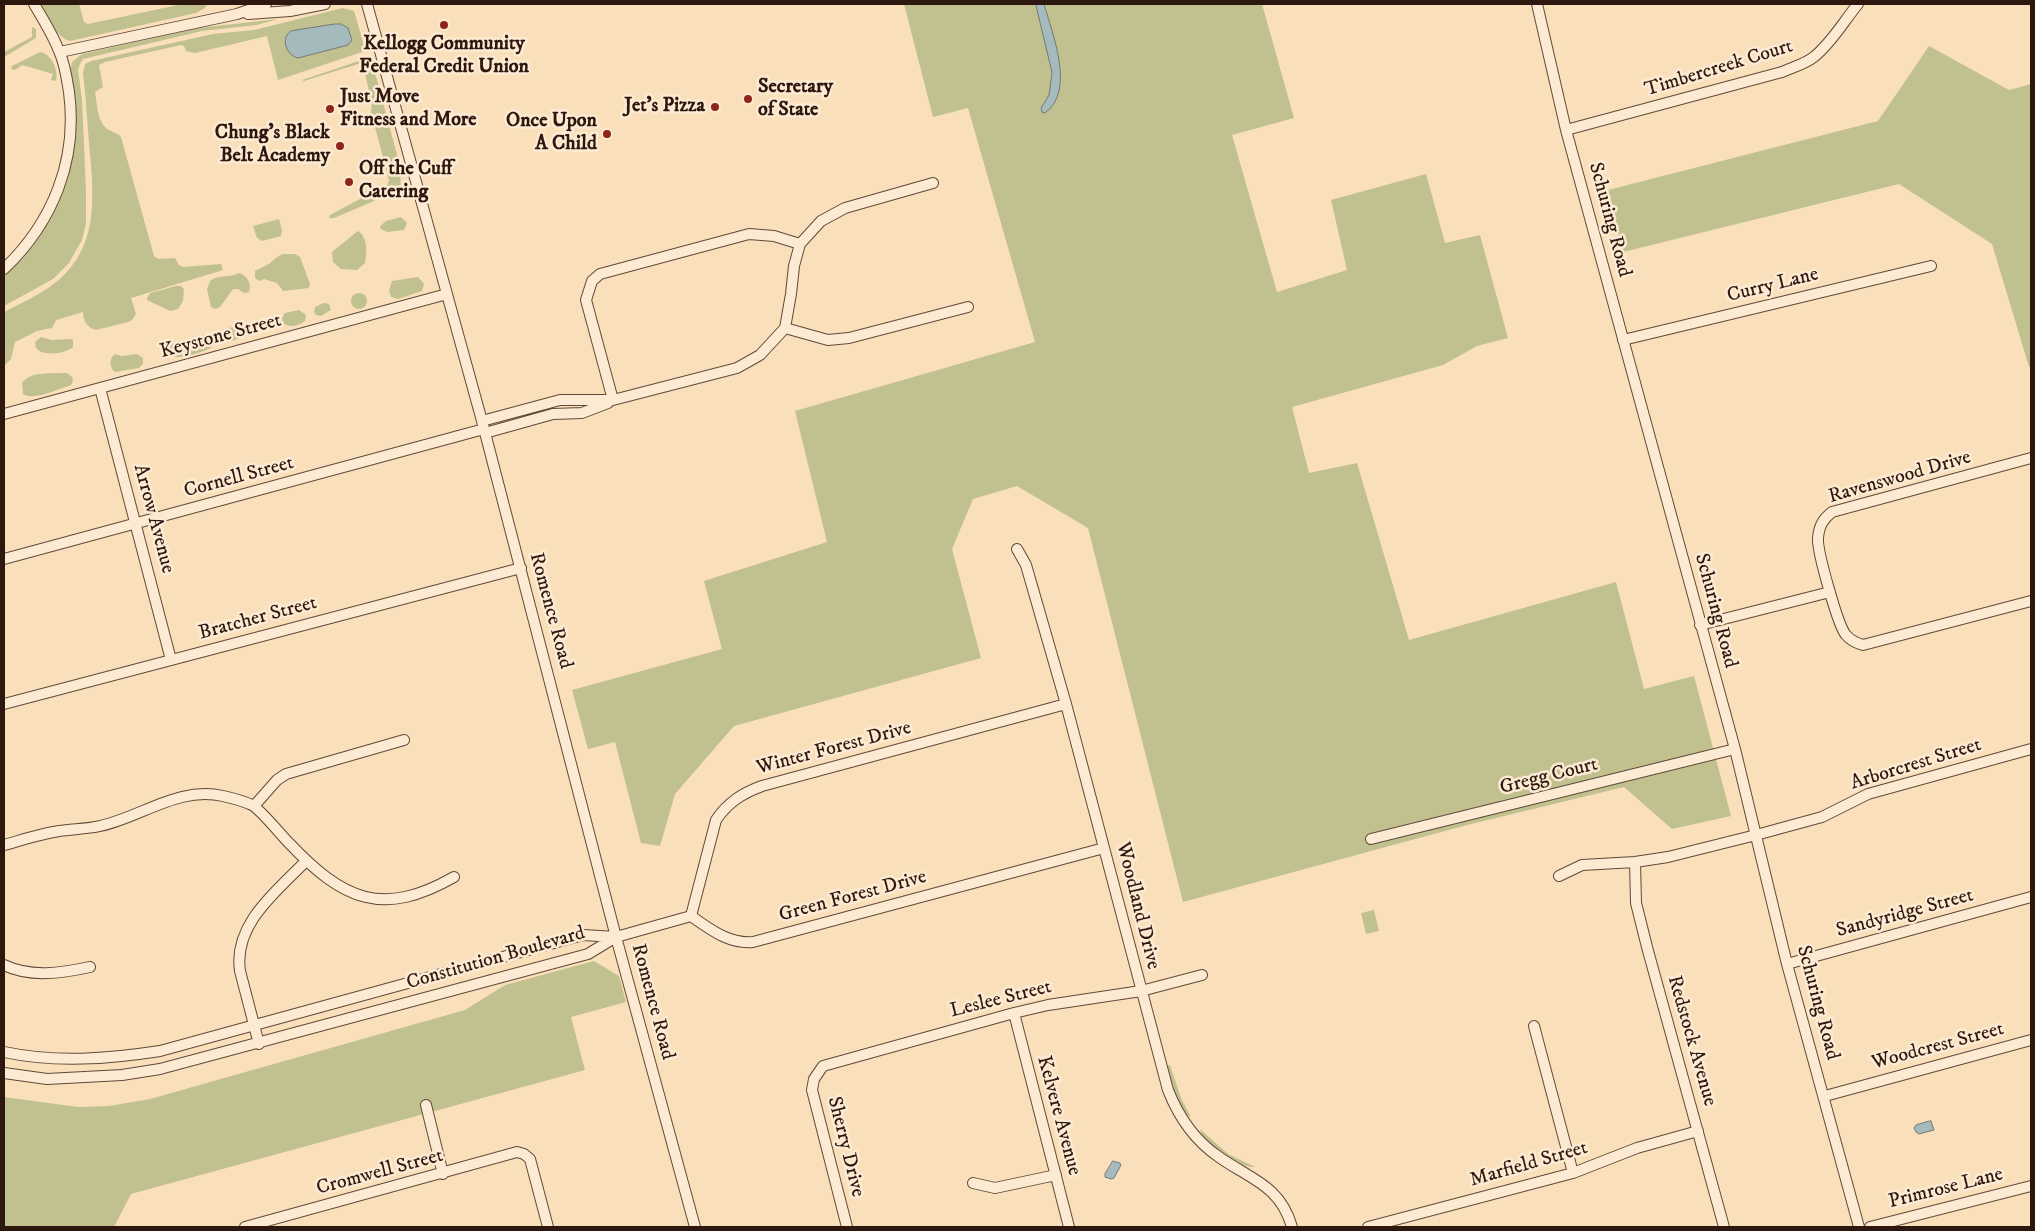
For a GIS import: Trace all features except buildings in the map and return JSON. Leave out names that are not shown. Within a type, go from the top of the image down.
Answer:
[{"type":"street","points":[[4,268],[23,249],[51,208],[60,184],[67,154],[71,122],[68,85],[60,52],[34,4]]},
{"type":"street","points":[[60,52],[237,14],[266,4]]},
{"type":"street","points":[[237,14],[285,12],[325,4]]},
{"type":"street","name":"Romence Road","points":[[368,4],[484,428],[616,937],[695,1227]]},
{"type":"street","name":"Schuring Road","points":[[1537,4],[1566,130],[1735,749],[1788,964],[1859,1227]]},
{"type":"street","name":"Timbercreek Court","points":[[1566,130],[1782,72],[1814,57],[1858,4]]},
{"type":"street","points":[[933,183],[845,208],[821,221],[800,244],[794,266],[785,328],[828,340],[849,338],[968,307]]},
{"type":"street","points":[[613,400],[586,300],[592,281],[600,274],[748,234],[774,236],[800,244]]},
{"type":"street","name":"Curry Lane","points":[[1623,340],[1931,266]]},
{"type":"street","name":"Keystone Street","points":[[4,414],[447,294]]},
{"type":"street","name":"Cornell Street","points":[[4,559],[484,428],[560,400],[613,400],[737,368],[760,355],[785,328]]},
{"type":"street","name":"Arrow Avenue","points":[[100,388],[171,660]]},
{"type":"street","name":"Ravenswood Drive","points":[[2031,458],[1832,512],[1822,521],[1818,537],[1830,592],[1842,628],[1850,639],[1863,645],[2031,601]]},
{"type":"street","name":"Woodland Drive","points":[[1017,549],[1026,565],[1066,704],[1161,1071],[1174,1107],[1184,1122],[1205,1146],[1220,1158],[1252,1176],[1275,1196],[1284,1207],[1292,1227]]},
{"type":"street","name":"Bratcher Street","points":[[4,704],[521,568]]},
{"type":"street","points":[[1700,625],[1830,592]]},
{"type":"street","name":"Winter Forest Drive","points":[[691,916],[716,820],[725,808],[744,793],[762,786],[1066,704]]},
{"type":"street","points":[[254,806],[272,784],[286,774],[404,740]]},
{"type":"street","name":"Gregg Court","points":[[1371,839],[1735,749]]},
{"type":"street","name":"Arborcrest Street","points":[[1559,876],[1582,865],[1635,862],[1668,857],[1756,836],[1822,817],[1868,794],[2031,749]]},
{"type":"street","points":[[4,845],[57,832],[100,826],[129,817],[167,801],[194,794],[222,796],[254,806],[306,861],[337,886],[350,892],[387,900],[413,896],[454,877]]},
{"type":"street","name":"Green Forest Drive","points":[[691,916],[717,934],[738,942],[753,942],[1104,848]]},
{"type":"street","points":[[259,1044],[240,971],[238,959],[241,941],[253,918],[306,861]]},
{"type":"street","name":"Redstock Avenue","points":[[1635,862],[1636,903],[1640,920],[1724,1227]]},
{"type":"street","name":"Sandyridge Street","points":[[1788,964],[2031,897]]},
{"type":"street","points":[[616,937],[691,916]]},
{"type":"street","name":"Constitution Boulevard","points":[[4,1052],[55,1059],[112,1058],[160,1051],[583,935],[616,937]]},
{"type":"street","name":"Constitution Boulevard","points":[[4,1073],[48,1079],[122,1075],[160,1070],[588,954],[616,937]]},
{"type":"street","points":[[4,965],[37,973],[61,973],[90,967]]},
{"type":"street","name":"Leslee Street","points":[[816,1076],[823,1066],[835,1062],[1014,1013],[1048,1005],[1141,991],[1202,975]]},
{"type":"street","name":"Kelvere Avenue","points":[[1014,1013],[1070,1227]]},
{"type":"street","points":[[1534,1026],[1573,1173]]},
{"type":"street","name":"Woodcrest Street","points":[[1825,1096],[2031,1040]]},
{"type":"street","name":"Sherry Drive","points":[[816,1076],[812,1084],[814,1101],[847,1227]]},
{"type":"street","points":[[426,1105],[443,1174]]},
{"type":"street","name":"Marfield Street","points":[[1368,1227],[1573,1173],[1637,1148],[1698,1131]]},
{"type":"street","name":"Cromwell Street","points":[[246,1227],[517,1152],[524,1154],[530,1159],[548,1227]]},
{"type":"street","points":[[973,1183],[995,1188],[1056,1175]]},
{"type":"street","name":"Primrose Lane","points":[[1870,1227],[2031,1186]]},
{"type":"green space","points":[[40,4],[79,4],[84,22],[88,24],[183,4],[207,4],[205,8],[196,13],[70,41],[64,39],[56,31]]},
{"type":"green space","points":[[904,4],[1262,4],[1294,118],[1232,135],[1277,292],[1347,270],[1331,200],[1426,174],[1445,243],[1480,235],[1508,338],[1477,346],[1443,365],[1292,407],[1309,473],[1357,463],[1409,640],[1616,582],[1644,689],[1694,676],[1731,816],[1672,829],[1624,787],[1467,825],[1183,902],[1088,528],[1017,486],[973,499],[952,549],[981,658],[734,726],[675,794],[660,846],[641,843],[615,742],[588,749],[572,690],[722,649],[704,581],[827,542],[795,411],[1035,342],[968,108],[933,117]]},
{"type":"green space","points":[[343,8],[354,11],[364,46],[362,52],[278,80],[267,36],[195,53],[186,51],[184,46],[181,45],[99,65],[103,87],[95,92],[99,116],[106,128],[121,137],[154,256],[158,259],[175,258],[179,265],[183,267],[221,264],[223,270],[131,298],[136,314],[128,322],[96,330],[86,323],[83,312],[56,320],[52,328],[37,331],[15,342],[11,359],[4,366],[4,312],[44,291],[59,280],[76,260],[84,245],[89,229],[92,212],[92,178],[83,74],[85,64],[91,61],[213,34],[254,30]]},
{"type":"green space","points":[[278,19],[257,25],[202,31],[83,59],[78,70],[82,100],[86,190],[86,223],[82,240],[69,263],[53,279],[4,306],[4,276],[31,248],[44,229],[68,174],[70,71],[72,62],[82,54],[198,28]]},
{"type":"green space","points":[[32,27],[36,29],[36,38],[4,57],[4,52],[32,37]]},
{"type":"green space","points":[[1929,46],[2009,90],[2031,84],[2031,367],[2029,367],[1992,244],[1899,184],[1623,252],[1608,190],[1878,121]]},
{"type":"green space","points":[[40,52],[51,59],[56,72],[56,81],[51,80],[53,74],[22,65],[15,70],[11,69],[12,66]]},
{"type":"green space","points":[[365,59],[370,60],[373,65],[400,166],[401,193],[395,197],[388,198],[385,194],[389,180],[371,112],[372,103],[363,66],[358,64],[304,81],[302,80]]},
{"type":"green space","points":[[373,189],[376,195],[374,201],[334,218],[329,218],[330,215],[360,199],[362,192]]},
{"type":"green space","points":[[401,217],[407,223],[404,230],[387,232],[381,229],[380,226],[386,221]]},
{"type":"green space","points":[[279,219],[282,231],[281,236],[262,241],[257,238],[253,226]]},
{"type":"green space","points":[[358,231],[365,241],[365,263],[357,270],[341,269],[333,262],[332,252]]},
{"type":"green space","points":[[283,254],[295,254],[300,257],[310,284],[309,288],[283,291],[277,283],[264,279],[259,281],[255,278],[255,271]]},
{"type":"green space","points":[[239,273],[248,280],[249,292],[244,293],[238,289],[233,289],[220,307],[215,309],[211,307],[207,289],[210,281]]},
{"type":"green space","points":[[418,277],[424,284],[422,291],[398,299],[391,297],[389,290],[392,281]]},
{"type":"green space","points":[[181,286],[184,289],[183,301],[178,309],[170,311],[147,300],[150,293]]},
{"type":"green space","points":[[356,293],[362,293],[367,298],[365,307],[356,309],[351,304],[351,298]]},
{"type":"green space","points":[[324,303],[329,304],[331,310],[321,316],[316,315],[314,312],[315,307]]},
{"type":"green space","points":[[299,310],[306,315],[305,321],[294,326],[283,323],[282,318],[285,313]]},
{"type":"green space","points":[[243,325],[249,329],[248,335],[229,342],[222,339],[220,334],[224,329]]},
{"type":"green space","points":[[209,335],[213,338],[214,344],[211,348],[196,354],[179,357],[170,355],[169,349],[172,344]]},
{"type":"green space","points":[[41,337],[52,340],[71,339],[73,340],[73,347],[58,353],[41,352],[36,348],[35,342]]},
{"type":"green space","points":[[115,354],[122,356],[137,354],[143,358],[143,364],[139,368],[115,372],[110,363]]},
{"type":"green space","points":[[67,373],[73,378],[72,384],[69,386],[46,394],[28,396],[23,394],[22,383],[30,377],[41,374]]},
{"type":"green space","points":[[1374,910],[1379,931],[1366,934],[1361,913]]},
{"type":"green space","points":[[594,961],[619,976],[626,1002],[571,1017],[585,1070],[131,1194],[114,1227],[4,1227],[4,1097],[78,1107],[109,1106],[150,1099],[465,1010],[505,985]]},
{"type":"green space","points":[[1170,1065],[1181,1098],[1191,1117],[1186,1114],[1178,1103],[1167,1066]]},
{"type":"green space","points":[[1200,1129],[1228,1154],[1255,1167],[1249,1167],[1232,1160],[1214,1148],[1202,1135]]},
{"type":"shaded area","points":[[1036,4],[1044,4],[1059,61],[1059,91],[1054,103],[1045,113],[1042,112],[1041,108],[1049,95],[1052,73]]},
{"type":"shaded area","points":[[341,24],[348,28],[352,40],[348,45],[298,58],[290,54],[285,42],[291,31]]},
{"type":"shaded area","points":[[1931,1121],[1934,1130],[1919,1134],[1916,1132],[1914,1128],[1916,1125]]},
{"type":"shaded area","points":[[1113,1161],[1121,1165],[1114,1178],[1111,1179],[1105,1177],[1105,1174]]},
{"type":"place","name":"Kellogg Community Federal Credit Union","points":[[444,25]]},
{"type":"place","name":"Secretary of State","points":[[748,99]]},
{"type":"place","name":"Jet's Pizza","points":[[715,107]]},
{"type":"place","name":"Just Move Fitness and More","points":[[330,109]]},
{"type":"place","name":"Once Upon A Child","points":[[607,134]]},
{"type":"place","name":"Chung's Black Belt Academy","points":[[340,146]]},
{"type":"place","name":"Off the Cuff Catering","points":[[349,182]]}]
